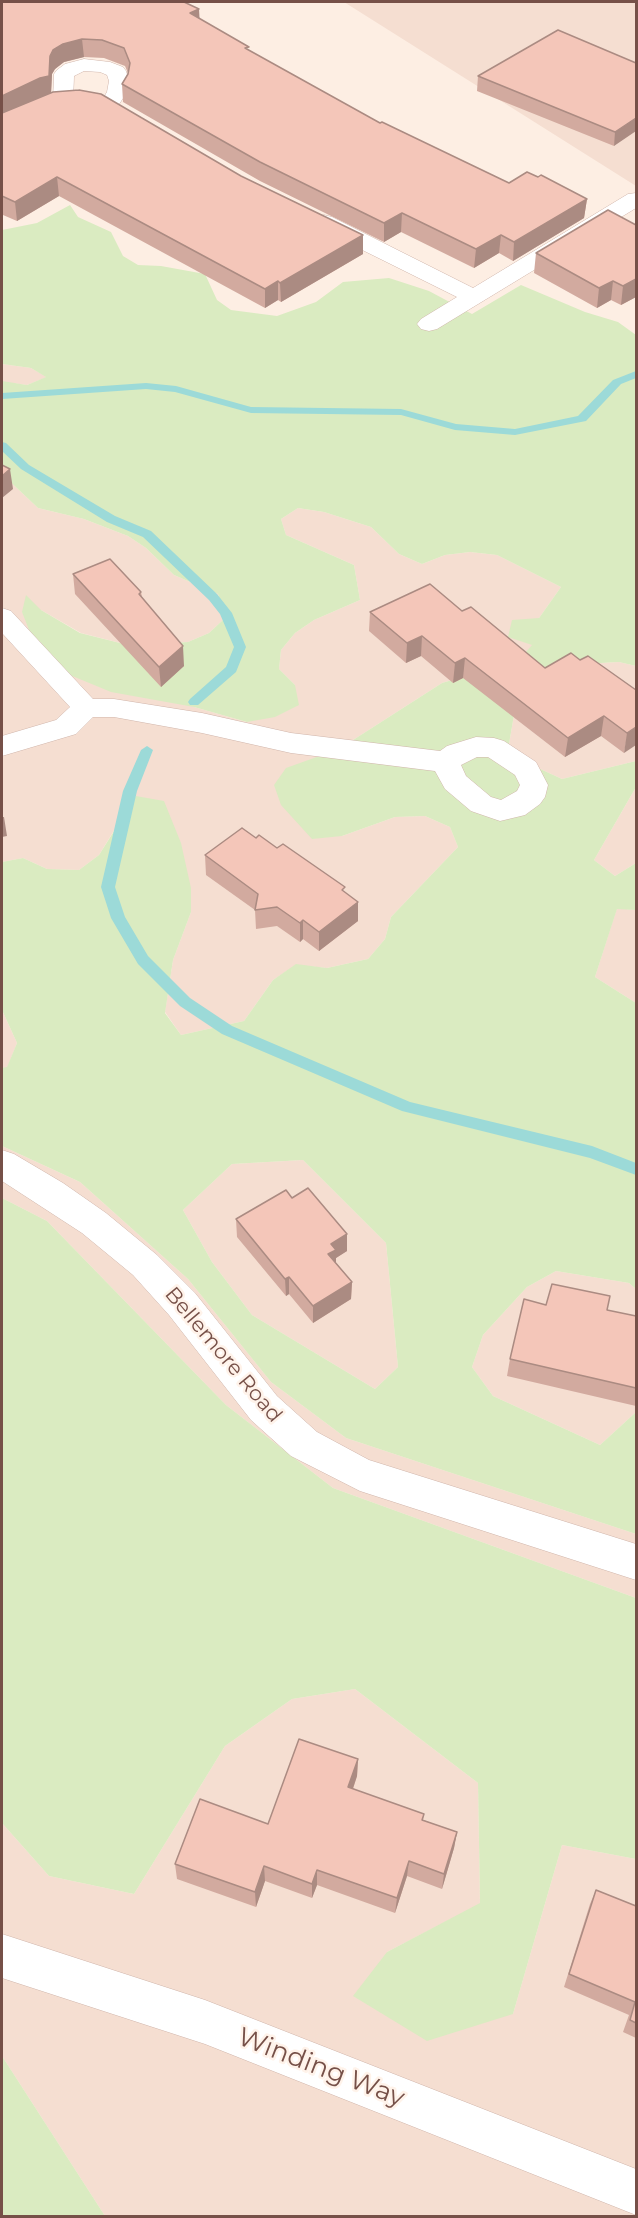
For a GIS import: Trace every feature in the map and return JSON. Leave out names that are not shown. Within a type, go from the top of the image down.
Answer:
[{"type":"street","points":[[77,103],[131,117]]},
{"type":"street","points":[[429,324],[636,199]]},
{"type":"street","points":[[303,212],[474,297]]},
{"type":"street","points":[[2,617],[86,708]]},
{"type":"street","points":[[2,746],[66,727],[86,708],[114,708],[202,723],[291,743],[445,762]]},
{"type":"street","name":"Bellemore Road","points":[[2,1164],[51,1193],[94,1223],[145,1265],[182,1304],[264,1408],[304,1444],[360,1474],[636,1562]]},
{"type":"street","name":"Winding Way","points":[[2,1956],[205,2022],[636,2192]]},
{"type":"shaded area","points":[[344,2],[636,2],[636,186]]},
{"type":"shaded area","points":[[2,364],[31,368],[47,377],[27,385],[3,382]]},
{"type":"shaded area","points":[[2,474],[38,508],[84,519],[128,536],[146,548],[174,575],[218,594],[225,618],[209,633],[188,642],[132,646],[81,633],[41,610],[22,612],[194,707],[247,722],[295,685],[279,669],[281,650],[295,633],[314,620],[360,600],[354,565],[286,535],[281,519],[298,508],[324,512],[371,527],[399,554],[422,564],[445,555],[470,552],[497,555],[561,587],[539,618],[533,645],[519,660],[442,683],[339,749],[342,836],[395,817],[425,816],[450,827],[458,847],[391,917],[385,939],[368,959],[327,968],[296,965],[273,980],[244,1021],[181,1035],[165,1012],[173,960],[191,912],[135,796],[99,855],[79,870],[47,869],[23,858],[2,862]]},
{"type":"shaded area","points":[[619,662],[636,666],[636,761],[562,779],[525,762],[509,744],[519,686],[564,665]]},
{"type":"shaded area","points":[[636,787],[636,863],[615,876],[594,860]]},
{"type":"shaded area","points":[[617,908],[636,910],[636,1003],[595,977]]},
{"type":"shaded area","points":[[2,1010],[17,1043],[7,1068],[2,1068]]},
{"type":"shaded area","points":[[2,1146],[80,1182],[188,1279],[271,1382],[346,1438],[636,1534],[636,1598],[333,1488],[226,1405],[47,1221],[2,1198]]},
{"type":"shaded area","points":[[303,1160],[386,1243],[398,1367],[375,1389],[252,1315],[212,1262],[183,1210],[232,1164]]},
{"type":"shaded area","points":[[556,1271],[629,1283],[636,1289],[636,1412],[600,1445],[493,1396],[472,1367],[483,1335],[527,1287]]},
{"type":"shaded area","points":[[355,1689],[478,1783],[480,1904],[387,1952],[513,2014],[562,1845],[636,1859],[636,2216],[105,2216],[2,2056],[2,1823],[49,1876],[134,1894],[225,1746],[292,1699]]},
{"type":"green space","points":[[70,205],[78,217],[111,232],[123,256],[138,265],[161,266],[205,274],[217,300],[231,310],[277,316],[316,302],[343,282],[389,278],[429,291],[472,314],[521,285],[585,312],[618,322],[636,335],[636,666],[619,662],[564,665],[519,686],[509,744],[525,762],[562,779],[636,761],[636,787],[594,860],[615,876],[636,863],[636,910],[617,909],[595,977],[636,1003],[636,1289],[629,1283],[556,1271],[527,1287],[483,1335],[472,1367],[493,1396],[600,1445],[636,1412],[636,1534],[346,1438],[271,1382],[188,1279],[80,1182],[2,1146],[2,1068],[7,1067],[17,1043],[2,1010],[2,862],[23,858],[47,869],[79,870],[99,855],[136,796],[164,801],[181,843],[191,888],[191,912],[173,960],[165,1013],[181,1035],[244,1021],[273,980],[296,964],[327,968],[368,959],[385,939],[391,917],[458,847],[450,827],[425,816],[395,817],[342,836],[312,839],[281,805],[274,785],[286,768],[339,749],[442,683],[519,660],[532,645],[508,637],[512,620],[539,618],[561,587],[497,555],[470,552],[445,555],[422,564],[399,554],[371,527],[324,512],[298,508],[281,519],[286,535],[354,565],[360,600],[314,620],[295,633],[281,650],[279,669],[295,685],[299,705],[275,717],[247,722],[194,707],[111,692],[65,673],[35,645],[22,612],[26,595],[41,610],[80,633],[132,646],[188,642],[209,633],[225,618],[218,594],[174,575],[146,548],[128,536],[84,519],[38,508],[2,474],[2,381],[27,385],[46,377],[31,368],[2,364],[2,230],[37,223]],"holes":[[[303,1160],[386,1243],[398,1367],[375,1389],[252,1315],[212,1262],[183,1210],[232,1164]]]},
{"type":"green space","points":[[2,1198],[47,1221],[226,1405],[333,1488],[636,1598],[636,1859],[562,1845],[513,2014],[427,2041],[353,1996],[387,1952],[480,1903],[478,1783],[355,1689],[292,1699],[225,1746],[134,1894],[49,1876],[2,1823]]},
{"type":"green space","points":[[2,2056],[105,2216],[2,2216]]},
{"type":"building","points":[[2,2],[184,2],[199,9],[190,13],[249,47],[245,48],[380,123],[509,183],[527,172],[538,177],[541,175],[587,199],[514,242],[501,235],[476,249],[402,213],[384,223],[260,162],[122,84],[128,74],[130,63],[124,48],[102,40],[82,39],[63,44],[53,50],[50,56],[49,76],[2,96]]},
{"type":"building","points":[[558,30],[636,63],[636,118],[615,132],[478,76]]},
{"type":"building","points":[[79,90],[101,94],[241,176],[363,235],[280,283],[278,281],[265,289],[57,177],[15,202],[2,196],[2,113],[53,92]]},
{"type":"building","points":[[608,210],[636,225],[636,279],[623,286],[613,281],[599,288],[536,253]]},
{"type":"building","points":[[2,465],[10,469],[2,476]]},
{"type":"building","points":[[110,559],[141,592],[139,594],[183,646],[159,667],[73,574]]},
{"type":"building","points":[[430,584],[462,611],[471,607],[545,668],[571,653],[580,660],[588,656],[636,690],[636,727],[627,733],[604,716],[568,738],[465,658],[455,663],[422,636],[407,643],[370,612]]},
{"type":"building","points":[[242,828],[256,838],[259,835],[277,848],[283,844],[345,887],[342,890],[358,902],[319,932],[303,920],[300,923],[277,907],[255,910],[258,894],[205,855]]},
{"type":"building","points":[[308,1188],[347,1234],[331,1244],[336,1250],[328,1254],[352,1282],[313,1306],[289,1277],[285,1279],[236,1219],[286,1190],[292,1198]]},
{"type":"building","points":[[552,1284],[610,1296],[607,1310],[636,1316],[636,1388],[510,1359],[524,1299],[546,1305]]},
{"type":"building","points":[[299,1739],[358,1759],[348,1787],[424,1814],[422,1820],[457,1832],[444,1874],[409,1861],[397,1898],[317,1870],[312,1884],[264,1866],[255,1892],[175,1864],[200,1799],[268,1824]]},
{"type":"building","points":[[596,1890],[636,1906],[636,2023],[630,2020],[635,2002],[569,1974]]},
{"type":"waterway","points":[[2,396],[146,386],[176,389],[251,410],[401,412],[455,427],[515,432],[582,419],[617,382],[636,374]]},
{"type":"waterway","points":[[2,445],[25,467],[111,519],[147,534],[213,597],[226,613],[240,647],[232,669],[194,702]]},
{"type":"waterway","points":[[147,750],[130,791],[108,887],[118,918],[143,960],[185,1002],[227,1030],[407,1107],[592,1152],[636,1169]]}]
